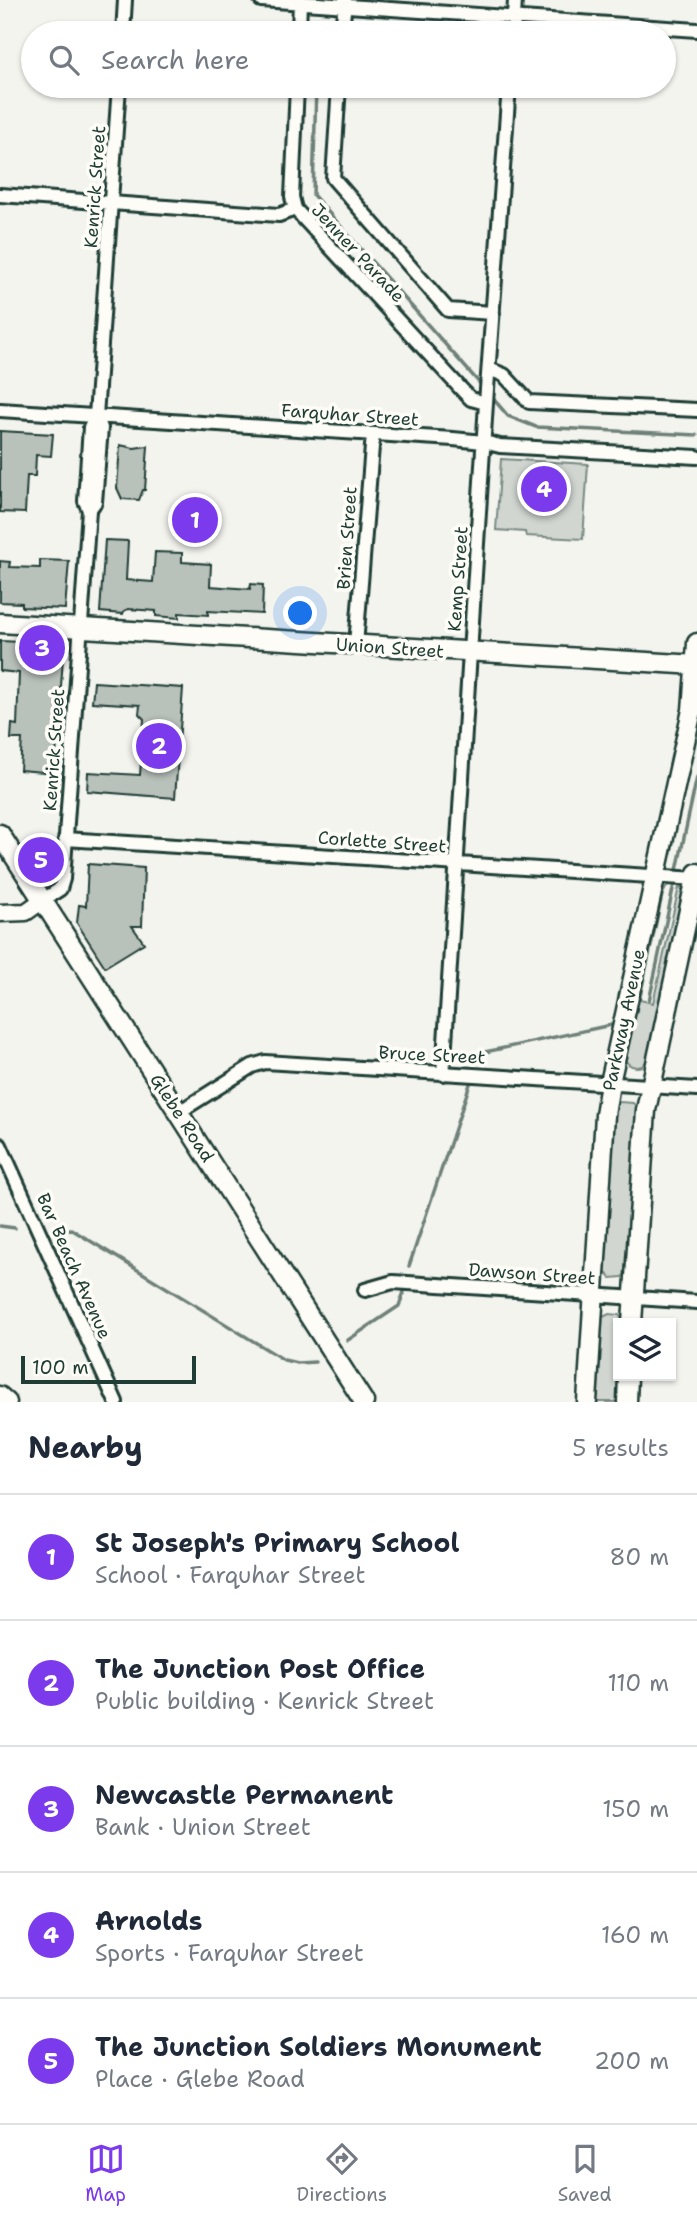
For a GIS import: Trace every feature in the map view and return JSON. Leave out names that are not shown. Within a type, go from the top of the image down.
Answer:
[{"type":"main road","name":"Union Street","points":[[0,623],[696,665]]},
{"type":"main road","name":"Parkway Avenue","points":[[587,1402],[605,1115],[654,876],[692,710],[697,643]]},
{"type":"main road","name":"Glebe Road","points":[[0,834],[364,1402]]},
{"type":"main road","points":[[632,1318],[646,1110],[697,877]]},
{"type":"main road","points":[[627,1402],[628,1381]]},
{"type":"street","points":[[124,21],[125,0]]},
{"type":"street","points":[[261,0],[560,21]]},
{"type":"street","points":[[514,21],[515,0]]},
{"type":"street","points":[[299,21],[300,1]]},
{"type":"street","points":[[676,29],[697,30]]},
{"type":"street","name":"Kenrick Street","points":[[43,900],[62,886],[82,629],[89,510],[85,501],[90,427],[96,416],[118,98]]},
{"type":"street","name":"Jenner Parade","points":[[296,98],[292,197],[295,209],[471,399],[486,399]]},
{"type":"street","name":"Jenner Parade","points":[[338,98],[333,178],[448,310],[493,313]]},
{"type":"street","name":"Kemp Street","points":[[443,1074],[508,98]]},
{"type":"street","points":[[0,195],[279,215],[295,209]]},
{"type":"street","points":[[489,374],[504,375],[529,402],[697,410]]},
{"type":"street","name":"Farquhar Street","points":[[0,410],[373,434],[484,442],[500,446],[697,457]]},
{"type":"street","name":"Brien Street","points":[[356,645],[373,434]]},
{"type":"street","name":"Corlette Street","points":[[65,839],[456,865],[697,877]]},
{"type":"street","points":[[0,913],[26,912],[43,900]]},
{"type":"street","name":"Bruce Street","points":[[179,1112],[252,1066],[265,1062],[697,1089]]},
{"type":"street","name":"Bar Beach Avenue","points":[[0,1145],[116,1402]]},
{"type":"street","name":"Dawson Street","points":[[365,1290],[393,1282],[697,1302]]},
{"type":"street","points":[[0,1395],[8,1402]]},
{"type":"shaded area","points":[[501,459],[588,464],[583,539],[526,536],[525,532],[496,530]]},
{"type":"shaded area","points":[[667,886],[640,1000],[653,1003],[679,887],[685,893],[649,1059],[642,1066],[635,1067],[628,1063],[623,1055],[658,887]]},
{"type":"shaded area","points":[[619,1102],[633,1103],[639,1111],[628,1272],[622,1277],[611,1278],[603,1270],[614,1107]]},
{"type":"shaded area","points":[[609,1314],[619,1315],[621,1318],[613,1318],[613,1381],[622,1381],[620,1402],[594,1402],[601,1318]]},
{"type":"building","points":[[0,431],[53,434],[51,456],[36,455],[35,476],[27,476],[25,513],[0,512]]},
{"type":"building","points":[[120,445],[134,448],[148,446],[145,490],[139,500],[122,499],[117,488]]},
{"type":"building","points":[[105,540],[128,541],[126,580],[153,582],[155,552],[182,553],[182,562],[211,564],[210,586],[250,589],[251,584],[263,585],[262,614],[208,611],[208,615],[179,613],[179,618],[156,616],[156,611],[128,609],[123,614],[100,612]]},
{"type":"building","points":[[40,560],[69,561],[65,609],[22,607],[22,603],[0,602],[0,561],[10,562],[9,567],[40,568]]},
{"type":"building","points":[[0,641],[64,644],[58,728],[63,728],[62,742],[57,742],[55,773],[20,770],[22,739],[11,739],[12,724],[17,725],[19,673],[0,671]]},
{"type":"building","points":[[94,682],[183,688],[175,798],[87,791],[88,772],[140,775],[144,719],[139,714],[140,705],[92,702]]},
{"type":"building","points":[[88,864],[144,868],[142,926],[132,926],[144,943],[105,967],[77,923],[79,905],[86,906]]},
{"type":"waterway","points":[[316,98],[313,195],[483,387]]},
{"type":"waterway","points":[[490,395],[508,416],[536,427],[697,435]]},
{"type":"waterway","points":[[649,1001],[697,777]]},
{"type":"waterway","points":[[476,1062],[485,1052],[611,1025]]},
{"type":"waterway","points":[[409,1266],[470,1084]]},
{"type":"waterway","points":[[0,1226],[15,1228]]},
{"type":"waterway","points":[[59,1230],[71,1229],[284,1360],[297,1363],[315,1362]]},
{"type":"waterway","points":[[348,1340],[399,1306],[404,1292]]},
{"type":"place","name":"Arnolds","points":[[544,489]]},
{"type":"place","name":"St Joseph's Primary School","points":[[195,520]]},
{"type":"place","name":"Newcastle Permanent","points":[[42,648]]},
{"type":"place","name":"The Junction Post Office","points":[[159,746]]},
{"type":"place","name":"The Junction Soldiers Monument","points":[[41,860]]}]
